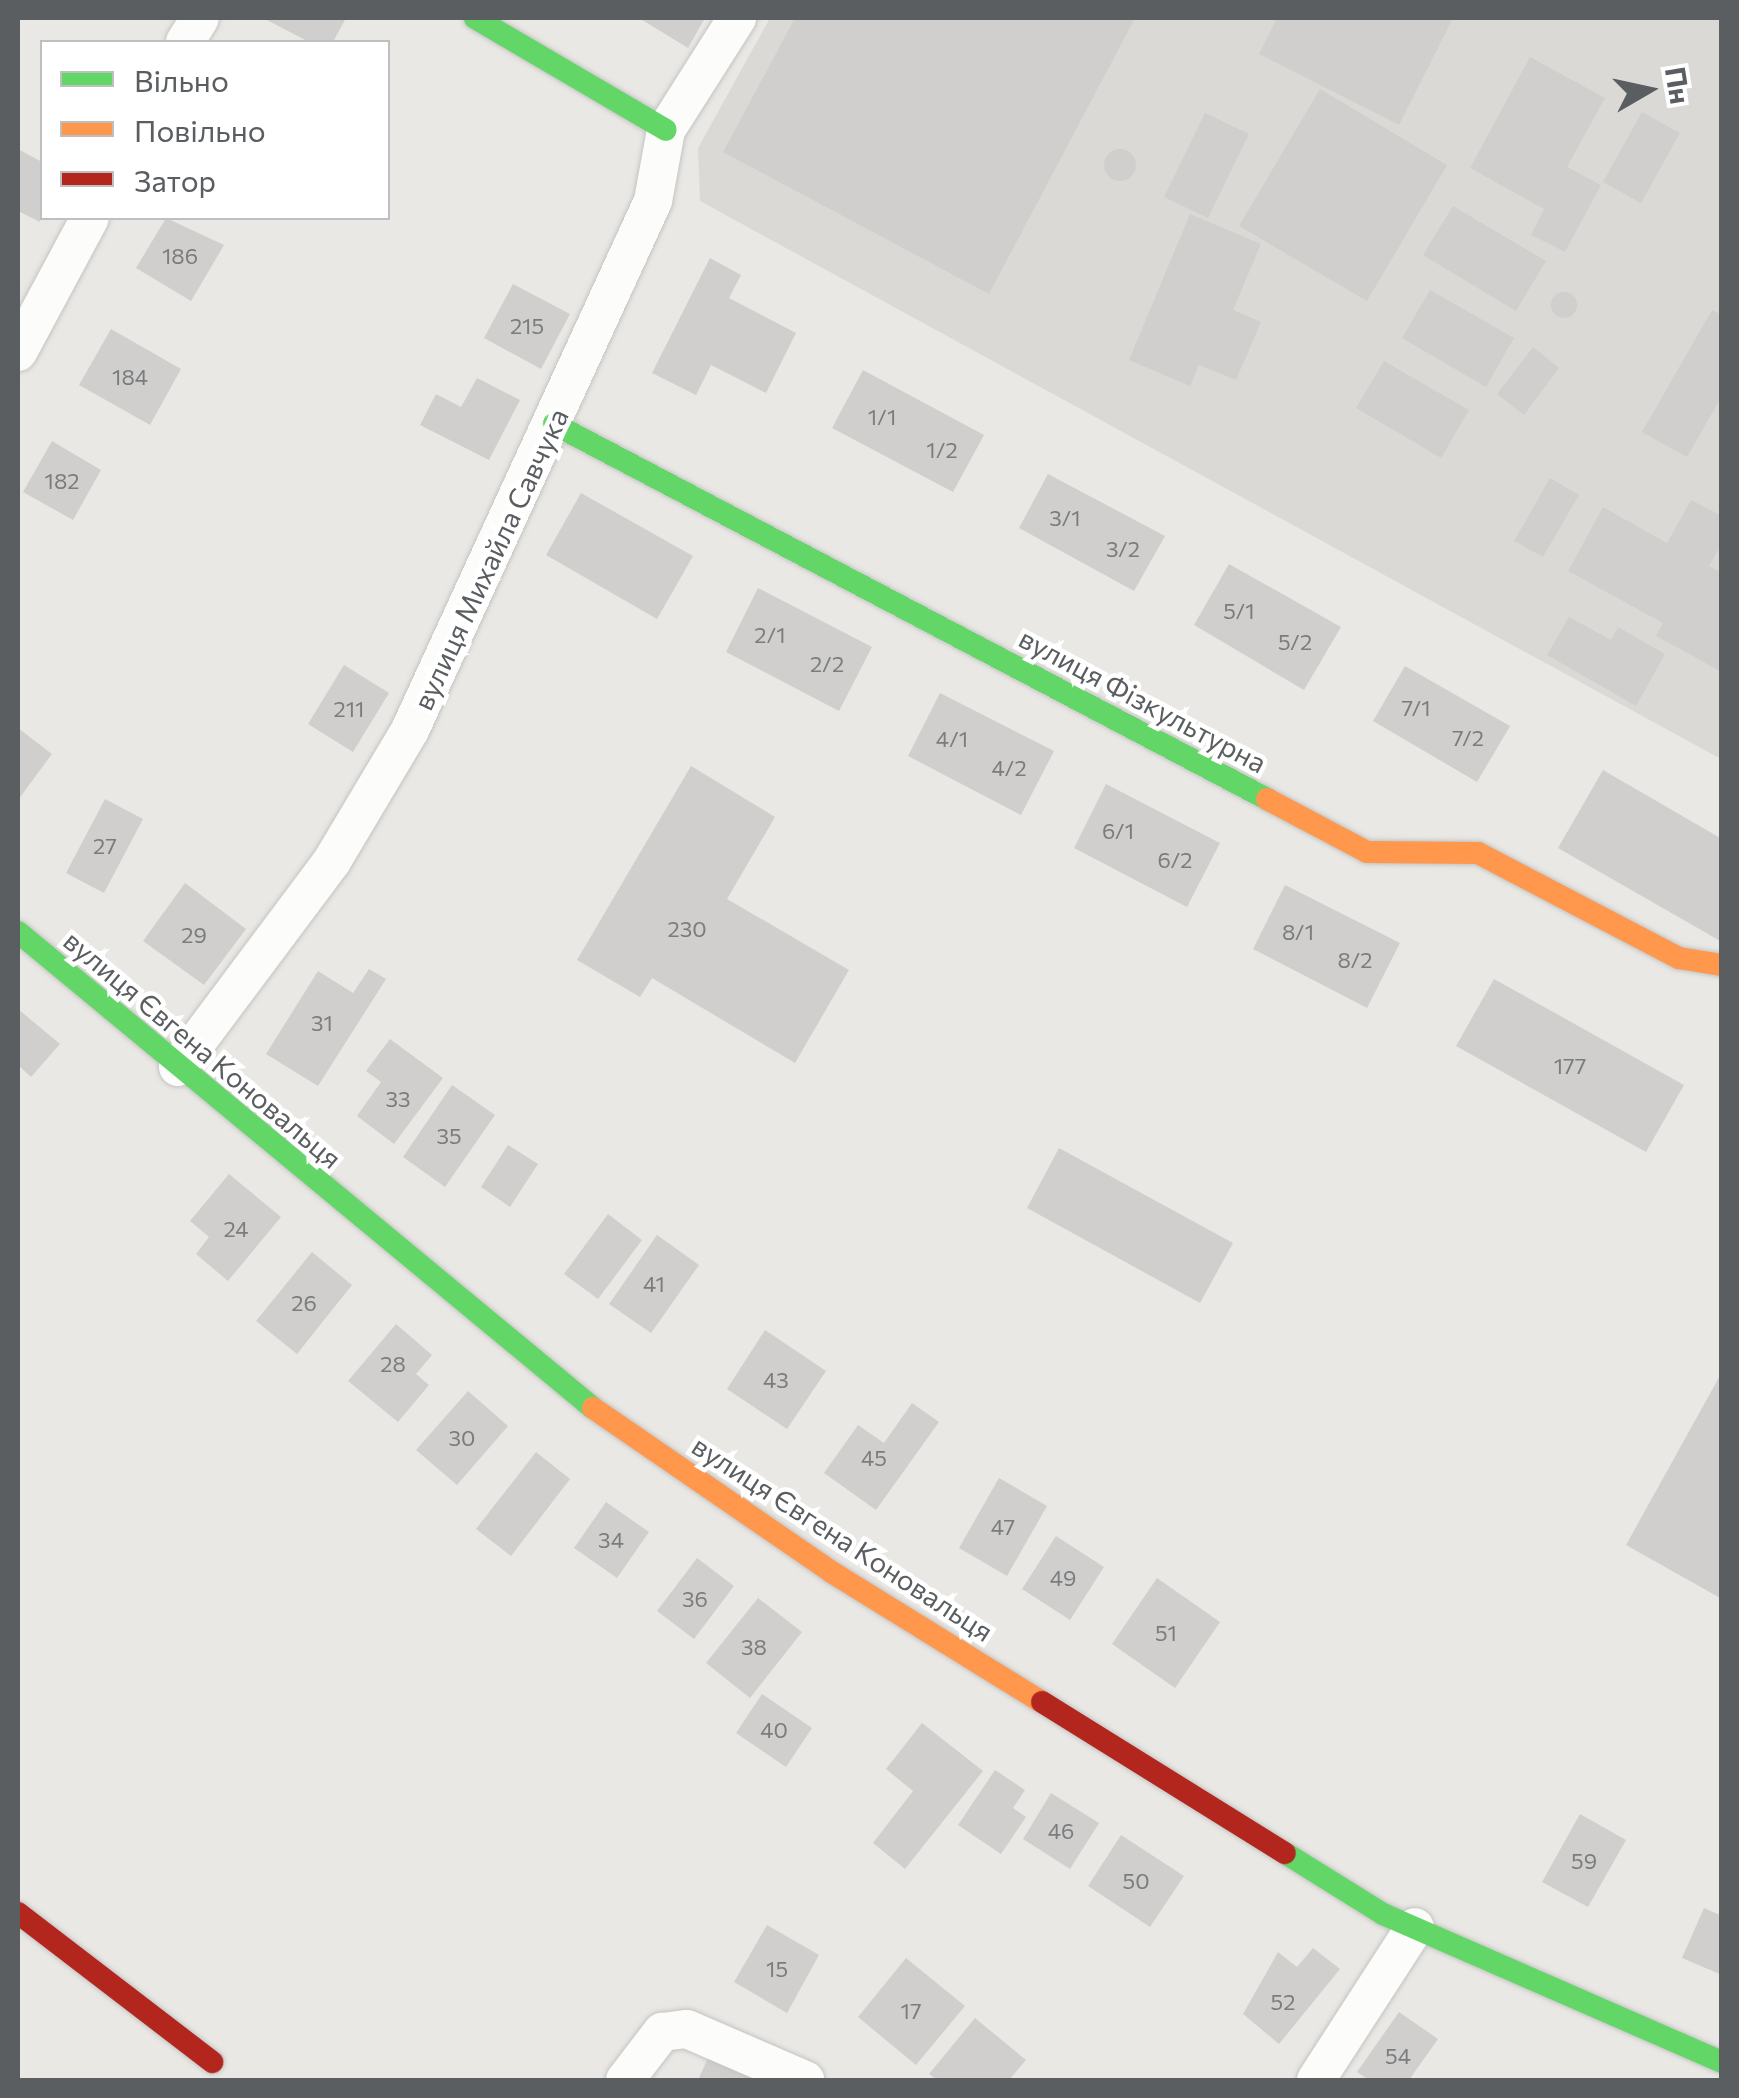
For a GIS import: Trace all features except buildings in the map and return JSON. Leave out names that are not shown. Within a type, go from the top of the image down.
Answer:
[{"type":"street","points":[[186,40],[200,18]]},
{"type":"street","points":[[475,18],[666,130]]},
{"type":"street","name":"вулиця Михайла Савчука","points":[[178,1067],[332,861],[410,730],[654,201],[666,130],[737,18]]},
{"type":"street","points":[[18,352],[89,220]]},
{"type":"street","name":"вулиця Фізкультурна","points":[[554,424],[1367,852],[1478,854],[1679,958],[1722,965]]},
{"type":"street","name":"вулиця Євгена Коновальця","points":[[18,932],[570,1391],[832,1573],[1415,1927],[1722,2062]]},
{"type":"street","points":[[18,1913],[212,2062]]},
{"type":"street","points":[[1316,2080],[1415,1927]]},
{"type":"street","points":[[625,2080],[662,2032],[687,2029],[805,2080]]},
{"type":"shaded area","points":[[770,18],[1721,18],[1721,759],[700,201],[698,148]]},
{"type":"traffic: fast","points":[[475,18],[666,130]]},
{"type":"traffic: fast","points":[[554,424],[1267,799]]},
{"type":"traffic: fast","points":[[18,932],[593,1408]]},
{"type":"traffic: fast","points":[[1285,1853],[1383,1914],[1722,2062]]},
{"type":"traffic: slow","points":[[1267,799],[1367,852],[1478,853],[1679,958],[1722,965]]},
{"type":"traffic: slow","points":[[593,1408],[833,1573],[1042,1702]]},
{"type":"traffic: jam","points":[[1042,1702],[1285,1853]]},
{"type":"traffic: jam","points":[[18,1913],[212,2062]]}]
